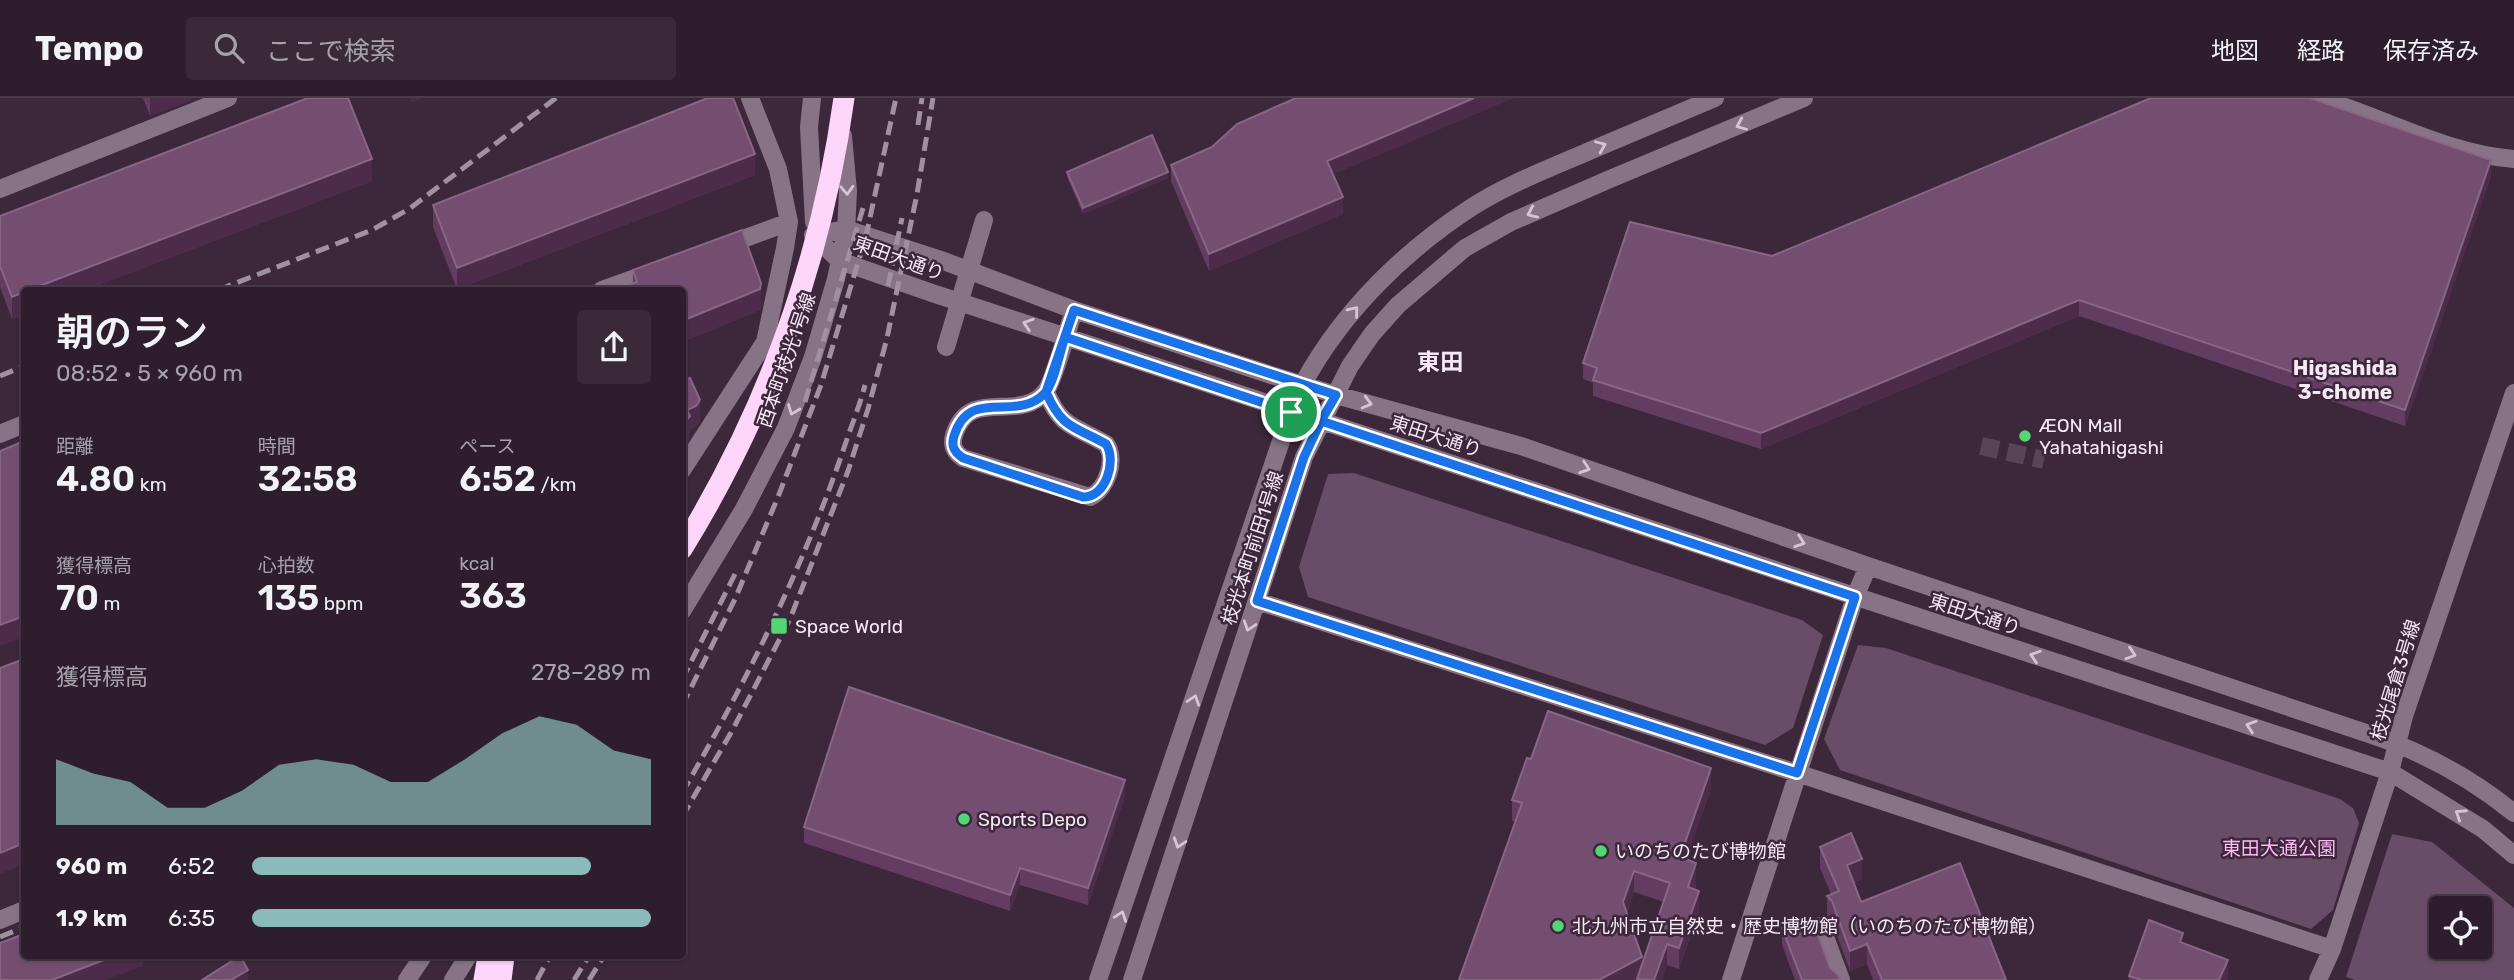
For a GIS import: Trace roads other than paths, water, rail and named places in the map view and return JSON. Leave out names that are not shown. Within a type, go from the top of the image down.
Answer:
[{"type":"highway","points":[[686,541],[726,471],[772,373],[797,310],[830,181],[842,98]]},
{"type":"highway","points":[[484,980],[488,959]]},
{"type":"highway","points":[[501,980],[504,959]]},
{"type":"street","points":[[0,189],[228,98]]},
{"type":"street","points":[[686,464],[765,342],[789,222],[778,169],[750,98]]},
{"type":"street","name":"西本町枝光1号線","points":[[686,540],[765,388],[792,320],[805,276],[815,207],[810,127],[812,98]]},
{"type":"street","name":"西本町枝光1号線","points":[[686,604],[744,509],[786,428],[813,357],[840,261],[846,229],[848,191],[842,98]]},
{"type":"street","name":"枝光本町前田1号線","points":[[1098,980],[1291,412],[1303,384],[1352,313],[1379,282],[1415,250],[1472,208],[1525,178],[1715,98]]},
{"type":"street","name":"枝光本町前田1号線","points":[[1132,980],[1304,457],[1352,363],[1372,334],[1398,305],[1465,248],[1511,222],[1804,98]]},
{"type":"street","points":[[2318,98],[2387,125],[2490,157],[2514,159]]},
{"type":"street","points":[[946,347],[984,220]]},
{"type":"street","points":[[702,254],[789,222]]},
{"type":"street","name":"東田大通り","points":[[813,235],[846,229],[941,260],[1074,310],[1336,395],[1521,446],[1868,566],[2396,743],[2447,768],[2514,813]]},
{"type":"street","name":"東田大通り","points":[[813,235],[840,261],[1291,412],[2390,772],[2483,829],[2514,855]]},
{"type":"street","points":[[610,287],[677,263]]},
{"type":"street","points":[[1046,392],[1066,424],[1106,444],[1110,449],[1112,460],[1103,485],[1100,491],[1090,497],[963,458],[954,451],[953,440],[957,428],[968,414],[985,407],[1017,407],[1032,402],[1046,392],[1074,310]]},
{"type":"street","name":"枝光尾倉3号線","points":[[2318,980],[2332,949],[2390,772],[2396,743],[2514,393]]},
{"type":"street","points":[[0,434],[21,425]]},
{"type":"street","points":[[1731,980],[1855,597],[1868,566]]},
{"type":"street","points":[[1257,601],[1797,773],[2332,949]]},
{"type":"street","points":[[0,920],[21,911]]},
{"type":"street","points":[[1821,926],[1841,980]]},
{"type":"street","points":[[407,980],[421,959]]},
{"type":"street","points":[[453,980],[466,959]]},
{"type":"tunnel","points":[[1981,446],[2044,460]]},
{"type":"railway","points":[[226,287],[372,230],[409,209],[556,98]]},
{"type":"railway","points":[[686,698],[735,599],[821,385],[866,236],[896,98]]},
{"type":"railway","points":[[918,125],[922,98]]},
{"type":"railway","points":[[686,810],[732,731],[790,619],[848,471],[887,338],[917,194],[933,98]]},
{"type":"railway","points":[[805,402],[863,208]]},
{"type":"railway","points":[[888,286],[902,218]]},
{"type":"railway","points":[[0,376],[21,367]]},
{"type":"railway","points":[[686,786],[750,668],[791,583],[827,495],[865,385]]},
{"type":"railway","points":[[686,672],[735,574]]},
{"type":"railway","points":[[0,937],[21,928]]},
{"type":"railway","points":[[537,980],[548,959]]},
{"type":"railway","points":[[574,980],[587,959]]},
{"type":"railway","points":[[589,980],[602,959]]},
{"type":"place","name":"ÆON Mall Yahatahigashi","points":[[2025,436]]},
{"type":"place","name":"Space World","points":[[779,626]]},
{"type":"place","name":"Sports Depo","points":[[964,819]]},
{"type":"place","name":"いのちのたび博物館","points":[[1601,851]]},
{"type":"place","name":"北九州市立自然史・歴史博物館（いのちのたび博物館）","points":[[1558,926]]},
{"type":"district","name":"東田","points":[[1440,362]]},
{"type":"district","name":"Higashida 3-chome","points":[[2345,380]]},
{"type":"park label","name":"東田大通公園","points":[[2279,848]]}]
